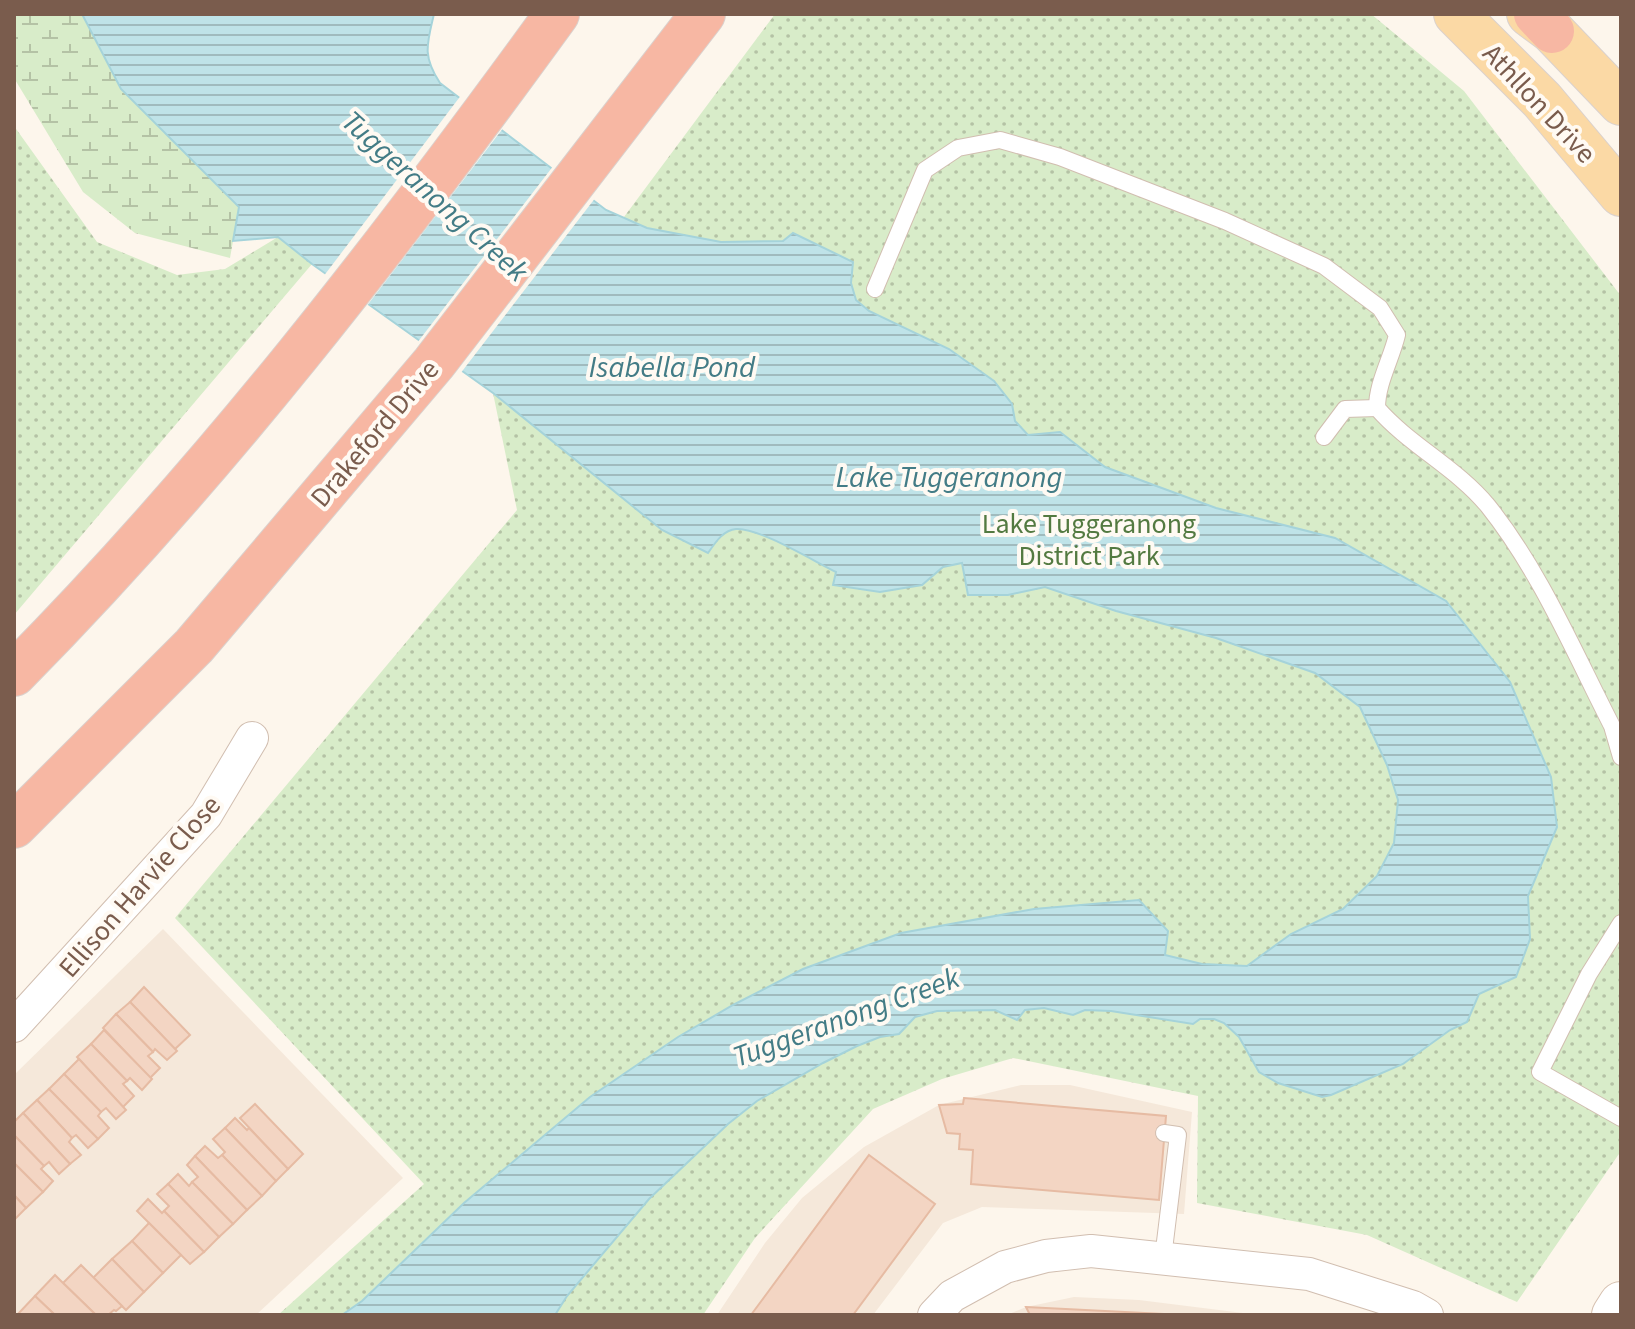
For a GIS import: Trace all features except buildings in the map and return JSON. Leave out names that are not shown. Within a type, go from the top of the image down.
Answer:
[{"type":"highway","points":[[14,674],[84,603],[218,452],[346,295],[557,14]]},
{"type":"highway","name":"Drakeford Drive","points":[[14,826],[194,646],[434,363],[703,14]]},
{"type":"main road","name":"Athllon Drive","points":[[1456,14],[1542,100],[1621,194]]},
{"type":"main road","name":"Athllon Drive","points":[[1539,20],[1621,103]]},
{"type":"street","name":"Ellison Harvie Close","points":[[14,1026],[206,815],[252,738]]},
{"type":"street","points":[[934,1315],[952,1296],[1005,1267],[1046,1256],[1091,1251],[1309,1274],[1368,1299],[1413,1307],[1427,1315]]},
{"type":"street","points":[[1614,1315],[1621,1304]]},
{"type":"lane","points":[[875,289],[925,170],[958,148],[1000,140],[1060,157],[1225,221],[1324,266],[1380,308],[1397,335],[1392,358],[1377,392],[1377,408],[1388,421],[1486,504],[1523,554],[1612,726],[1621,757]]},
{"type":"lane","points":[[1324,437],[1345,409],[1377,408]]},
{"type":"lane","points":[[1621,923],[1589,974],[1540,1072],[1621,1118]]},
{"type":"lane","points":[[1163,1258],[1178,1135],[1164,1133]]},
{"type":"shaded area","points":[[163,929],[403,1178],[256,1315],[14,1315],[14,1075]]},
{"type":"shaded area","points":[[1021,1085],[1070,1085],[1192,1112],[1184,1214],[982,1207],[943,1223],[873,1315],[717,1315],[765,1243],[802,1198],[864,1147],[939,1105]]},
{"type":"shaded area","points":[[1074,1297],[1139,1300],[1259,1315],[1007,1315],[1026,1307]]},
{"type":"green space","points":[[14,14],[82,14],[121,89],[239,207],[230,258],[135,233],[83,192],[14,78]]},
{"type":"green space","name":"Lake Tuggeranong District Park","points":[[775,14],[1371,14],[1464,91],[1621,296],[1621,1151],[1517,1302],[1367,1235],[1197,1203],[1198,1096],[1013,1058],[942,1079],[873,1109],[755,1238],[703,1315],[278,1315],[424,1184],[175,918],[517,510],[493,393]]},
{"type":"green space","points":[[14,126],[97,242],[177,275],[225,269],[278,237],[312,264],[14,615]]},
{"type":"water","points":[[82,14],[434,14],[428,57],[440,83],[606,210],[647,228],[721,242],[783,241],[793,233],[853,262],[851,283],[856,300],[869,311],[949,349],[994,381],[1012,404],[1015,421],[1028,435],[1060,432],[1105,467],[1216,508],[1335,538],[1446,601],[1510,682],[1551,777],[1557,827],[1528,896],[1530,939],[1516,977],[1479,994],[1467,1022],[1450,1030],[1403,1064],[1322,1097],[1278,1083],[1259,1072],[1239,1037],[1224,1023],[1214,1019],[1200,1019],[1193,1024],[1111,1011],[1085,1010],[1073,1015],[1044,1008],[1025,1010],[1017,1020],[995,1010],[937,1011],[915,1017],[899,1034],[880,1037],[823,1063],[757,1101],[728,1124],[649,1199],[567,1296],[555,1315],[342,1315],[362,1301],[464,1203],[590,1097],[678,1037],[803,969],[901,933],[1034,909],[1139,900],[1168,931],[1165,955],[1202,964],[1247,966],[1291,934],[1343,909],[1377,876],[1394,843],[1398,800],[1387,765],[1360,707],[1315,673],[1216,638],[1116,611],[1045,587],[1008,595],[968,595],[962,563],[943,567],[922,585],[880,592],[833,585],[836,572],[758,533],[736,529],[727,532],[708,553],[662,530],[493,393],[278,237],[233,241],[239,207],[121,89]]},
{"type":"pier","points":[[462,94],[504,127],[366,307],[323,277]]},
{"type":"pier","points":[[554,165],[596,197],[460,374],[417,343]]},
{"type":"water label","name":"Tuggeranong Creek","points":[[435,196]]},
{"type":"water label","name":"Isabella Pond","points":[[672,367]]},
{"type":"water label","name":"Lake Tuggeranong","points":[[949,477]]},
{"type":"water label","name":"Tuggeranong Creek","points":[[846,1017]]}]
